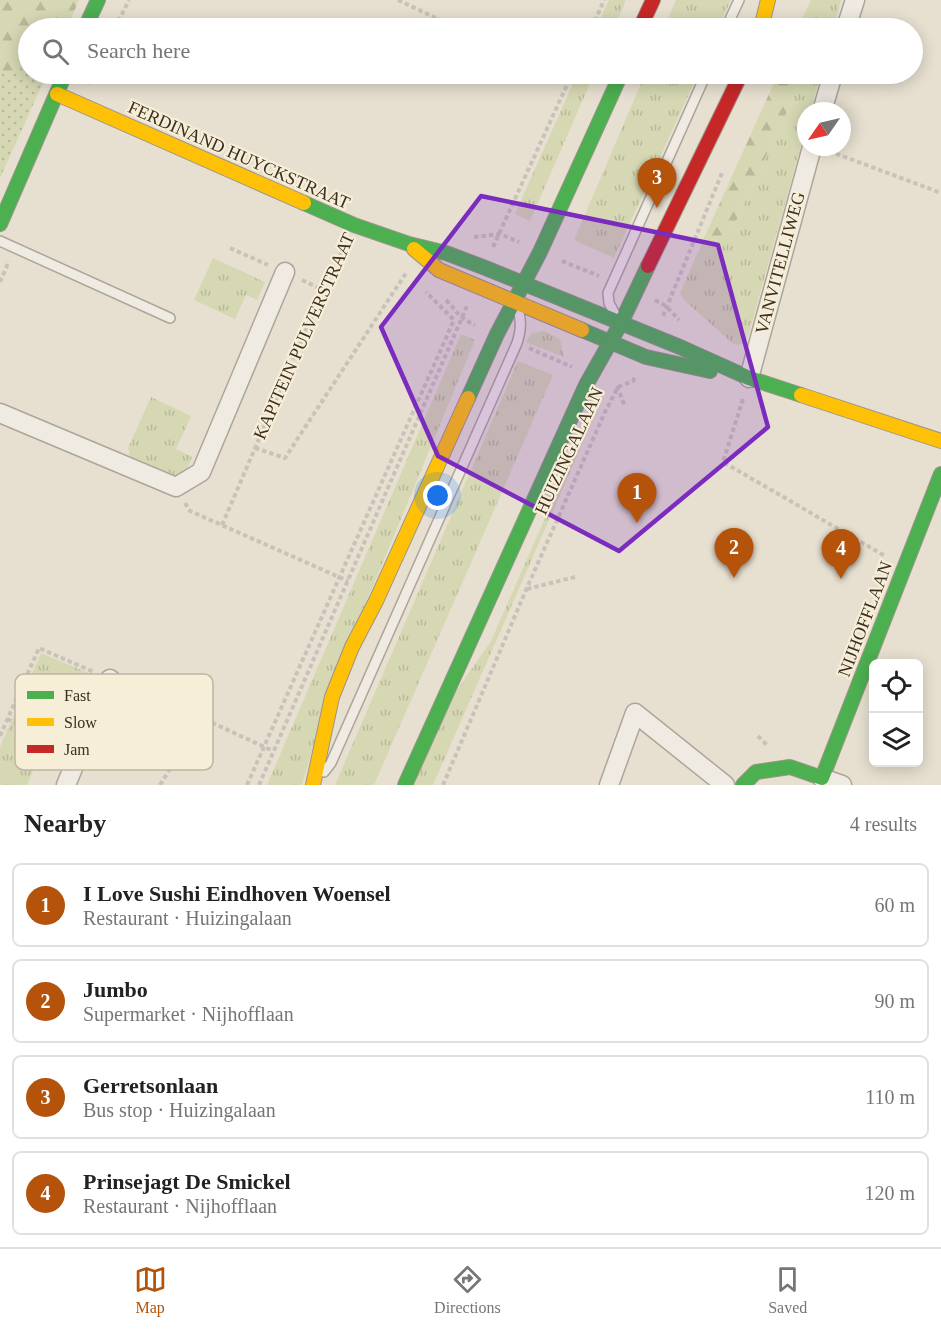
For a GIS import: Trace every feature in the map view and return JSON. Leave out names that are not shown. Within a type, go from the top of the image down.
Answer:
[{"type":"street","points":[[90,18],[98,0]]},
{"type":"street","points":[[644,18],[652,0]]},
{"type":"street","points":[[764,18],[768,0]]},
{"type":"street","points":[[849,18],[855,0]]},
{"type":"street","points":[[0,224],[61,84]]},
{"type":"street","points":[[314,784],[332,697],[352,647],[381,590],[497,334],[540,252],[616,84]]},
{"type":"street","name":"HUIZINGALAAN","points":[[405,785],[591,375],[621,322],[736,84]]},
{"type":"street","points":[[825,102],[830,84]]},
{"type":"street","name":"FERDINAND HUYCKSTRAAT","points":[[57,94],[354,225],[409,244],[446,253],[483,267],[655,336],[749,378]]},
{"type":"street","name":"VANVITELLIWEG","points":[[749,378],[818,156]]},
{"type":"street","name":"FERDINAND HUYCKSTRAAT","points":[[409,244],[439,270],[646,357],[676,365],[749,378]]},
{"type":"street","points":[[0,413],[176,487],[201,472],[285,272]]},
{"type":"street","points":[[749,378],[941,441]]},
{"type":"street","name":"NIJHOFFLAAN","points":[[822,778],[941,474]]},
{"type":"street","points":[[609,785],[635,713],[725,785]]},
{"type":"street","points":[[743,785],[756,772],[790,767],[842,785]]},
{"type":"street","points":[[66,785],[72,770]]},
{"type":"lane","points":[[731,18],[739,0]]},
{"type":"lane","points":[[621,322],[609,303],[608,293],[702,84]]},
{"type":"lane","points":[[0,241],[170,318]]},
{"type":"lane","points":[[314,784],[331,763],[517,343],[521,320],[514,302]]},
{"type":"path","points":[[120,18],[129,0]]},
{"type":"path","points":[[398,0],[436,18]]},
{"type":"path","points":[[596,18],[604,0]]},
{"type":"path","points":[[483,267],[567,84]]},
{"type":"path","points":[[839,156],[941,193]]},
{"type":"path","points":[[655,336],[724,169]]},
{"type":"path","name":"KAPITEIN PULVERSTRAAT","points":[[222,525],[354,225]]},
{"type":"path","points":[[500,234],[613,282]]},
{"type":"path","name":"KAPITEIN PULVERSTRAAT","points":[[255,448],[285,458],[406,272],[414,280]]},
{"type":"path","points":[[259,785],[462,320],[475,285]]},
{"type":"path","points":[[247,785],[453,320],[422,288]]},
{"type":"path","points":[[635,291],[666,306]]},
{"type":"path","points":[[462,320],[497,334]]},
{"type":"path","points":[[517,343],[618,387],[625,406]]},
{"type":"path","name":"HUIZINGALAAN","points":[[443,785],[526,590],[618,387],[633,381],[646,357]]},
{"type":"path","points":[[749,378],[723,462],[904,568]]},
{"type":"path","points":[[176,487],[190,511],[348,581]]},
{"type":"path","points":[[526,590],[575,577]]},
{"type":"path","points":[[7,719],[15,723]]},
{"type":"path","points":[[213,723],[273,751]]},
{"type":"path","points":[[160,785],[169,770]]},
{"type":"highlighted area","points":[[481,196],[718,245],[768,427],[619,551],[438,456],[381,327]]},
{"type":"green space","points":[[0,0],[79,0],[71,18],[18,18],[18,69],[0,75]]},
{"type":"green space","points":[[609,0],[626,0],[618,18],[601,18]]},
{"type":"green space","points":[[676,0],[731,0],[723,18],[668,18]]},
{"type":"green space","points":[[811,0],[826,0],[821,18],[803,18]]},
{"type":"green space","points":[[826,0],[841,0],[836,18],[821,18]]},
{"type":"green space","points":[[18,69],[18,84],[42,84],[0,178],[0,75]]},
{"type":"green space","points":[[573,84],[590,84],[530,221],[515,214]]},
{"type":"green space","points":[[641,84],[693,84],[614,258],[574,240]]},
{"type":"green space","points":[[773,84],[799,84],[732,230],[716,240],[704,238]]},
{"type":"green space","points":[[799,84],[818,84],[813,102],[797,102],[798,156],[748,337],[745,343],[737,345],[683,299],[680,293],[704,238],[716,240],[732,230]]},
{"type":"green space","points":[[213,258],[265,282],[257,300],[246,295],[235,319],[194,300]]},
{"type":"green space","points":[[544,331],[560,339],[564,357],[526,342],[532,333]]},
{"type":"green space","points":[[461,334],[475,340],[328,695],[302,785],[267,785]]},
{"type":"green space","points":[[518,361],[553,375],[374,785],[335,785]]},
{"type":"green space","points":[[599,395],[602,399],[433,785],[410,785],[442,712],[491,641]]},
{"type":"green space","points":[[151,397],[191,416],[176,449],[192,457],[186,471],[175,475],[130,456],[128,448]]},
{"type":"green space","points":[[41,653],[91,674],[32,674]]},
{"type":"green space","points":[[15,713],[15,770],[33,770],[27,785],[0,785],[0,747]]},
{"type":"traffic: fast","points":[[90,18],[98,0]]},
{"type":"traffic: fast","points":[[0,224],[61,84]]},
{"type":"traffic: fast","points":[[468,398],[497,334],[540,252],[616,84]]},
{"type":"traffic: fast","points":[[304,203],[354,225],[409,244],[446,253],[483,267],[680,347],[749,378],[801,395]]},
{"type":"traffic: fast","points":[[405,785],[586,385],[621,323],[648,266]]},
{"type":"traffic: fast","points":[[582,330],[646,357],[710,371]]},
{"type":"traffic: fast","points":[[743,785],[756,772],[790,767],[822,778],[941,474]]},
{"type":"traffic: slow","points":[[764,18],[768,0]]},
{"type":"traffic: slow","points":[[57,94],[304,203]]},
{"type":"traffic: slow","points":[[414,249],[439,270],[582,330]]},
{"type":"traffic: slow","points":[[801,395],[941,441]]},
{"type":"traffic: slow","points":[[313,785],[332,697],[352,647],[376,601],[468,398]]},
{"type":"traffic: jam","points":[[645,18],[653,0]]},
{"type":"traffic: jam","points":[[648,266],[736,84]]},
{"type":"place","name":"Gerretsonlaan","points":[[657,208]]},
{"type":"place","name":"I Love Sushi Eindhoven Woensel","points":[[637,523]]},
{"type":"place","name":"Jumbo","points":[[734,578]]},
{"type":"place","name":"Prinsejagt De Smickel","points":[[841,579]]}]
